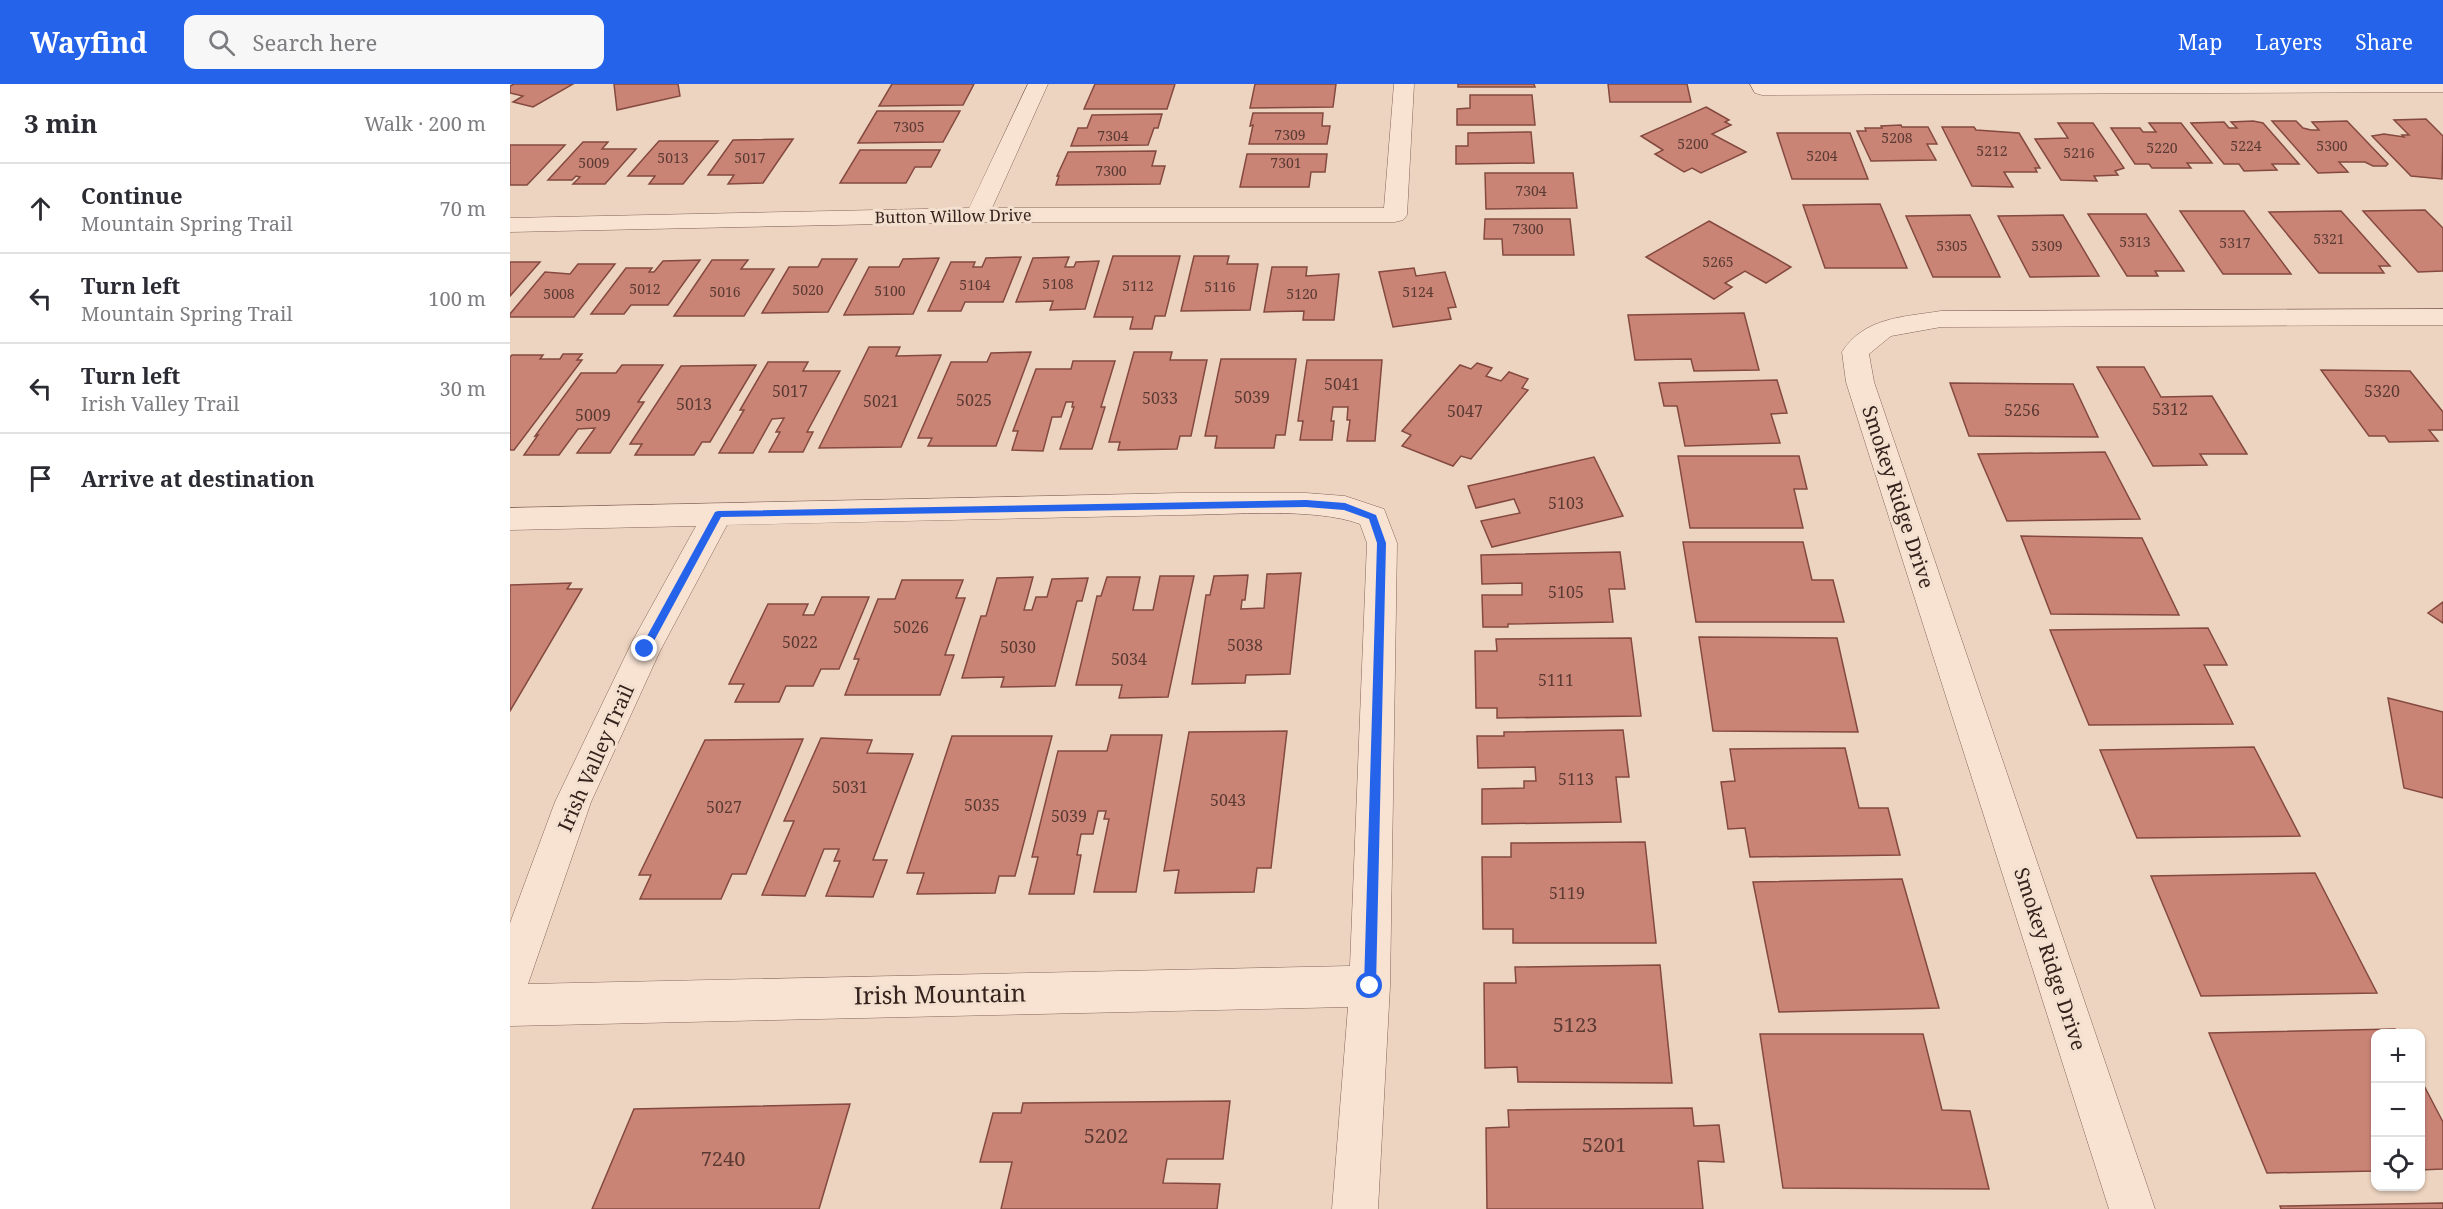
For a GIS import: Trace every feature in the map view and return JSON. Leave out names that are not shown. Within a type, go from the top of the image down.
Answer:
[{"type":"street","points":[[977,215],[1038,84]]},
{"type":"street","name":"Button Willow Drive","points":[[510,225],[977,215],[1395,215],[1404,84]]},
{"type":"street","points":[[1761,87],[2443,86]]},
{"type":"street","name":"Smokey Ridge Drive","points":[[2132,1209],[1860,382],[1855,352],[1883,329],[1941,319],[2443,317]]},
{"type":"street","points":[[510,519],[1306,504],[1345,507],[1372,517],[1382,543],[1370,986],[1355,1209]]},
{"type":"street","name":"Irish Valley Trail","points":[[510,978],[573,802],[645,649],[718,514]]},
{"type":"street","name":"Irish Mountain","points":[[510,1005],[1370,986]]},
{"type":"building","points":[[514,84],[573,84],[533,107],[513,102],[523,96],[510,93],[510,86]]},
{"type":"building","points":[[614,84],[678,84],[680,96],[617,110]]},
{"type":"building","points":[[892,84],[974,84],[963,105],[879,106]]},
{"type":"building","points":[[1095,84],[1175,84],[1167,109],[1084,109]]},
{"type":"building","points":[[1255,84],[1336,84],[1333,107],[1250,108]]},
{"type":"building","points":[[1458,84],[1534,84],[1535,87],[1458,87]]},
{"type":"building","points":[[1608,84],[1687,84],[1691,102],[1610,102]]},
{"type":"building","points":[[1470,95],[1532,95],[1535,125],[1457,125],[1457,109],[1470,108]]},
{"type":"building","points":[[1706,107],[1729,120],[1725,122],[1731,125],[1712,134],[1746,152],[1701,173],[1692,168],[1684,172],[1655,154],[1663,150],[1641,136]]},
{"type":"building","points":[[877,111],[960,111],[943,142],[858,143]]},
{"type":"building","points":[[1253,113],[1323,113],[1322,126],[1330,126],[1327,144],[1249,144]]},
{"type":"building","points":[[1162,114],[1158,128],[1154,128],[1148,145],[1071,146],[1078,128],[1087,128],[1092,115]]},
{"type":"building","points":[[2426,119],[2443,136],[2442,179],[2411,176],[2372,136],[2384,134],[2404,137],[2402,135],[2409,135],[2394,120]]},
{"type":"building","points":[[2272,121],[2296,121],[2303,128],[2319,130],[2312,122],[2347,121],[2388,164],[2373,166],[2365,162],[2339,162],[2348,172],[2318,173]]},
{"type":"building","points":[[2224,122],[2229,128],[2237,128],[2231,122],[2263,123],[2299,164],[2272,164],[2277,170],[2244,171],[2239,164],[2224,164],[2191,123]]},
{"type":"building","points":[[2058,123],[2093,123],[2124,168],[2115,171],[2118,175],[2094,176],[2097,181],[2061,180],[2035,139],[2068,138]]},
{"type":"building","points":[[2149,123],[2181,123],[2212,163],[2187,163],[2191,168],[2152,168],[2149,164],[2135,164],[2111,128],[2140,128],[2143,132],[2156,132]]},
{"type":"building","points":[[1901,125],[1902,127],[1928,127],[1937,144],[1927,144],[1936,160],[1871,161],[1857,131],[1866,131],[1865,128]]},
{"type":"building","points":[[1942,127],[1974,127],[1976,130],[2019,133],[2040,168],[2035,168],[2037,172],[2004,172],[2013,187],[1972,186]]},
{"type":"building","points":[[1531,132],[1534,163],[1456,164],[1456,146],[1468,146],[1468,133]]},
{"type":"building","points":[[1777,133],[1850,133],[1868,179],[1792,179]]},
{"type":"building","points":[[793,139],[763,183],[728,184],[734,175],[708,175],[733,140]]},
{"type":"building","points":[[659,141],[718,141],[683,184],[649,184],[655,176],[628,176]]},
{"type":"building","points":[[583,142],[608,142],[602,149],[636,149],[605,184],[573,184],[580,177],[576,176],[572,180],[548,180]]},
{"type":"building","points":[[510,145],[565,145],[527,185],[510,185]]},
{"type":"building","points":[[860,150],[940,150],[931,167],[915,167],[906,183],[840,183]]},
{"type":"building","points":[[1156,151],[1152,166],[1165,166],[1160,184],[1056,185],[1059,176],[1057,176],[1068,152]]},
{"type":"building","points":[[1247,154],[1327,154],[1325,172],[1311,172],[1309,187],[1240,187]]},
{"type":"building","points":[[1485,173],[1573,173],[1577,208],[1486,209]]},
{"type":"building","points":[[1880,204],[1907,268],[1825,268],[1803,205]]},
{"type":"building","points":[[2425,210],[2443,228],[2443,271],[2418,272],[2363,211]]},
{"type":"building","points":[[2180,211],[2244,211],[2291,274],[2223,274]]},
{"type":"building","points":[[2341,211],[2390,266],[2379,266],[2384,273],[2319,273],[2269,212]]},
{"type":"building","points":[[2088,214],[2146,214],[2184,271],[2155,271],[2158,276],[2127,276]]},
{"type":"building","points":[[1970,215],[2000,277],[1933,277],[1906,216]]},
{"type":"building","points":[[2063,215],[2099,276],[2030,277],[1998,216]]},
{"type":"building","points":[[1485,219],[1570,219],[1574,255],[1503,255],[1502,239],[1484,239]]},
{"type":"building","points":[[1709,221],[1791,267],[1766,283],[1745,271],[1725,283],[1732,287],[1714,299],[1646,257]]},
{"type":"building","points":[[1113,256],[1180,256],[1165,316],[1155,316],[1152,329],[1130,329],[1133,317],[1094,317]]},
{"type":"building","points":[[1194,256],[1229,256],[1227,264],[1258,264],[1250,310],[1181,311]]},
{"type":"building","points":[[1021,257],[1003,302],[965,302],[961,311],[928,311],[951,262],[975,262],[973,267],[982,267],[986,258]]},
{"type":"building","points":[[1069,257],[1065,267],[1074,267],[1076,262],[1099,261],[1085,309],[1050,310],[1053,301],[1016,302],[1033,258]]},
{"type":"building","points":[[939,258],[913,314],[844,315],[869,267],[899,267],[903,259]]},
{"type":"building","points":[[822,259],[857,259],[828,312],[762,313],[789,267],[818,267]]},
{"type":"building","points":[[700,260],[668,305],[631,305],[624,314],[591,314],[626,268],[652,268],[649,272],[654,272],[663,261]]},
{"type":"building","points":[[712,260],[748,260],[741,269],[774,269],[744,316],[674,316]]},
{"type":"building","points":[[510,262],[540,262],[510,296]]},
{"type":"building","points":[[578,264],[615,264],[574,317],[510,317],[510,314],[545,272],[570,274]]},
{"type":"building","points":[[1272,267],[1307,267],[1306,276],[1339,274],[1334,320],[1303,320],[1304,311],[1264,312]]},
{"type":"building","points":[[1414,268],[1416,276],[1445,272],[1456,307],[1448,308],[1451,319],[1393,327],[1379,272]]},
{"type":"building","points":[[1744,313],[1759,370],[1694,371],[1691,359],[1635,360],[1628,315]]},
{"type":"building","points":[[869,347],[900,347],[896,356],[941,355],[901,447],[819,448]]},
{"type":"building","points":[[1031,352],[996,446],[928,446],[932,438],[918,438],[951,362],[987,362],[991,353]]},
{"type":"building","points":[[1134,352],[1172,352],[1170,360],[1207,360],[1191,436],[1180,436],[1177,449],[1118,450],[1120,442],[1109,442]]},
{"type":"building","points":[[563,354],[582,354],[577,360],[582,360],[514,450],[510,450],[510,357],[512,355],[543,355],[540,359],[560,359]]},
{"type":"building","points":[[1221,359],[1296,359],[1285,435],[1276,435],[1274,448],[1215,448],[1217,436],[1205,436]]},
{"type":"building","points":[[1307,360],[1382,360],[1375,441],[1347,441],[1350,420],[1347,420],[1348,407],[1333,407],[1332,440],[1300,440],[1303,421],[1298,421]]},
{"type":"building","points":[[1073,361],[1115,361],[1101,407],[1105,407],[1092,449],[1060,449],[1074,407],[1072,407],[1073,402],[1066,402],[1061,417],[1052,417],[1043,451],[1012,450],[1018,431],[1013,431],[1036,369],[1071,369]]},
{"type":"building","points":[[768,362],[808,362],[803,371],[840,371],[807,432],[813,432],[803,452],[769,452],[780,432],[776,432],[784,418],[772,419],[753,453],[719,453],[744,410],[740,410]]},
{"type":"building","points":[[1477,363],[1492,368],[1486,376],[1501,381],[1509,372],[1528,379],[1522,388],[1528,390],[1471,459],[1461,456],[1453,466],[1402,446],[1411,435],[1402,431],[1460,365],[1471,369]]},
{"type":"building","points":[[622,365],[663,365],[638,402],[644,402],[610,453],[577,453],[595,428],[578,429],[559,455],[524,455],[538,435],[535,436],[581,373],[616,373]]},
{"type":"building","points":[[756,365],[710,442],[702,442],[694,455],[635,455],[642,444],[630,444],[681,366]]},
{"type":"building","points":[[2097,367],[2144,367],[2161,397],[2212,396],[2247,454],[2200,454],[2207,465],[2153,466]]},
{"type":"building","points":[[2321,370],[2410,371],[2443,412],[2443,430],[2429,430],[2438,441],[2389,442],[2385,436],[2369,436]]},
{"type":"building","points":[[1777,380],[1787,413],[1771,414],[1780,443],[1685,446],[1677,406],[1664,406],[1659,383]]},
{"type":"building","points":[[1950,383],[2073,384],[2098,437],[1969,436]]},
{"type":"building","points":[[2105,452],[2140,519],[2007,521],[1978,454]]},
{"type":"building","points":[[1678,456],[1799,456],[1807,489],[1794,489],[1803,528],[1690,528]]},
{"type":"building","points":[[1594,457],[1623,516],[1492,547],[1481,521],[1520,513],[1514,499],[1476,508],[1468,486]]},
{"type":"building","points":[[2021,536],[2142,538],[2179,615],[2051,614]]},
{"type":"building","points":[[1683,542],[1803,542],[1812,580],[1833,580],[1844,622],[1696,622]]},
{"type":"building","points":[[1620,552],[1625,589],[1609,589],[1613,622],[1508,624],[1508,627],[1483,627],[1482,595],[1522,595],[1522,583],[1482,584],[1481,555]]},
{"type":"building","points":[[1301,573],[1290,674],[1246,675],[1245,683],[1192,684],[1206,595],[1210,595],[1214,576],[1248,575],[1245,600],[1242,600],[1241,609],[1264,608],[1267,574]]},
{"type":"building","points":[[1160,576],[1194,576],[1168,697],[1119,698],[1122,685],[1076,685],[1097,596],[1101,596],[1107,577],[1140,577],[1133,610],[1153,610]]},
{"type":"building","points":[[1033,577],[1024,610],[1032,610],[1036,597],[1047,597],[1052,579],[1088,578],[1082,601],[1077,601],[1055,686],[1001,687],[1004,677],[962,678],[981,616],[986,616],[997,578]]},
{"type":"building","points":[[902,580],[963,580],[956,598],[965,598],[945,655],[954,655],[940,695],[845,695],[859,659],[854,659],[878,599],[895,599]]},
{"type":"building","points":[[571,583],[567,589],[582,589],[510,711],[510,585]]},
{"type":"building","points":[[822,597],[869,597],[839,669],[821,669],[813,686],[786,686],[779,702],[735,702],[744,684],[729,684],[768,604],[808,604],[803,615],[814,615]]},
{"type":"building","points":[[2443,602],[2443,623],[2428,613]]},
{"type":"building","points":[[2208,628],[2227,665],[2204,665],[2233,724],[2089,725],[2050,630]]},
{"type":"building","points":[[1699,637],[1837,638],[1858,732],[1713,731]]},
{"type":"building","points":[[1631,638],[1641,716],[1497,718],[1497,708],[1476,708],[1475,651],[1497,651],[1496,639]]},
{"type":"building","points":[[2388,698],[2443,712],[2443,798],[2404,788]]},
{"type":"building","points":[[1623,730],[1629,777],[1616,777],[1621,822],[1482,824],[1482,789],[1524,788],[1524,781],[1536,781],[1535,767],[1478,768],[1477,736],[1504,736],[1504,732]]},
{"type":"building","points":[[1287,731],[1271,868],[1257,868],[1254,892],[1175,893],[1179,870],[1164,871],[1189,732]]},
{"type":"building","points":[[1111,735],[1162,735],[1136,892],[1094,892],[1109,819],[1104,819],[1106,811],[1098,811],[1093,834],[1081,834],[1077,855],[1081,855],[1074,894],[1029,894],[1038,857],[1032,857],[1058,751],[1107,751]]},
{"type":"building","points":[[952,736],[1052,736],[1015,876],[999,876],[995,893],[917,894],[924,873],[907,873]]},
{"type":"building","points":[[821,738],[872,740],[867,753],[913,754],[873,860],[887,860],[873,897],[826,896],[840,861],[834,861],[839,849],[824,849],[805,896],[762,895],[794,821],[784,821]]},
{"type":"building","points":[[803,739],[746,874],[732,874],[721,899],[640,899],[651,875],[639,875],[705,740]]},
{"type":"building","points":[[2254,747],[2300,836],[2137,838],[2100,750]]},
{"type":"building","points":[[1845,748],[1859,808],[1888,808],[1900,855],[1750,857],[1745,828],[1728,829],[1721,782],[1735,781],[1730,749]]},
{"type":"building","points":[[1645,842],[1656,943],[1513,943],[1513,929],[1483,929],[1482,857],[1511,857],[1511,843]]},
{"type":"building","points":[[2315,873],[2377,993],[2201,996],[2151,876]]},
{"type":"building","points":[[1902,879],[1939,1008],[1779,1012],[1753,882]]},
{"type":"building","points":[[1660,965],[1672,1083],[1518,1082],[1517,1067],[1485,1068],[1484,983],[1516,983],[1515,967]]},
{"type":"building","points":[[2371,1030],[2371,1171],[2267,1173],[2209,1033]]},
{"type":"building","points":[[1760,1034],[1923,1034],[1942,1110],[1970,1111],[1989,1189],[1783,1188]]},
{"type":"building","points":[[2425,1088],[2443,1122],[2443,1169],[2425,1170]]},
{"type":"building","points":[[1230,1101],[1223,1159],[1167,1159],[1163,1183],[1220,1184],[1217,1209],[1001,1209],[1012,1162],[980,1162],[993,1113],[1021,1113],[1023,1103]]},
{"type":"building","points":[[850,1104],[819,1209],[592,1209],[634,1109]]},
{"type":"building","points":[[1692,1108],[1694,1126],[1719,1125],[1724,1162],[1698,1161],[1703,1209],[1487,1209],[1486,1128],[1509,1127],[1508,1110]]},
{"type":"building","points":[[2443,1203],[2443,1209],[2281,1209],[2280,1206]]},
{"type":"route","points":[[645,649],[718,514],[1180,504],[1306,504],[1345,507],[1372,517],[1382,543],[1370,986]]}]
